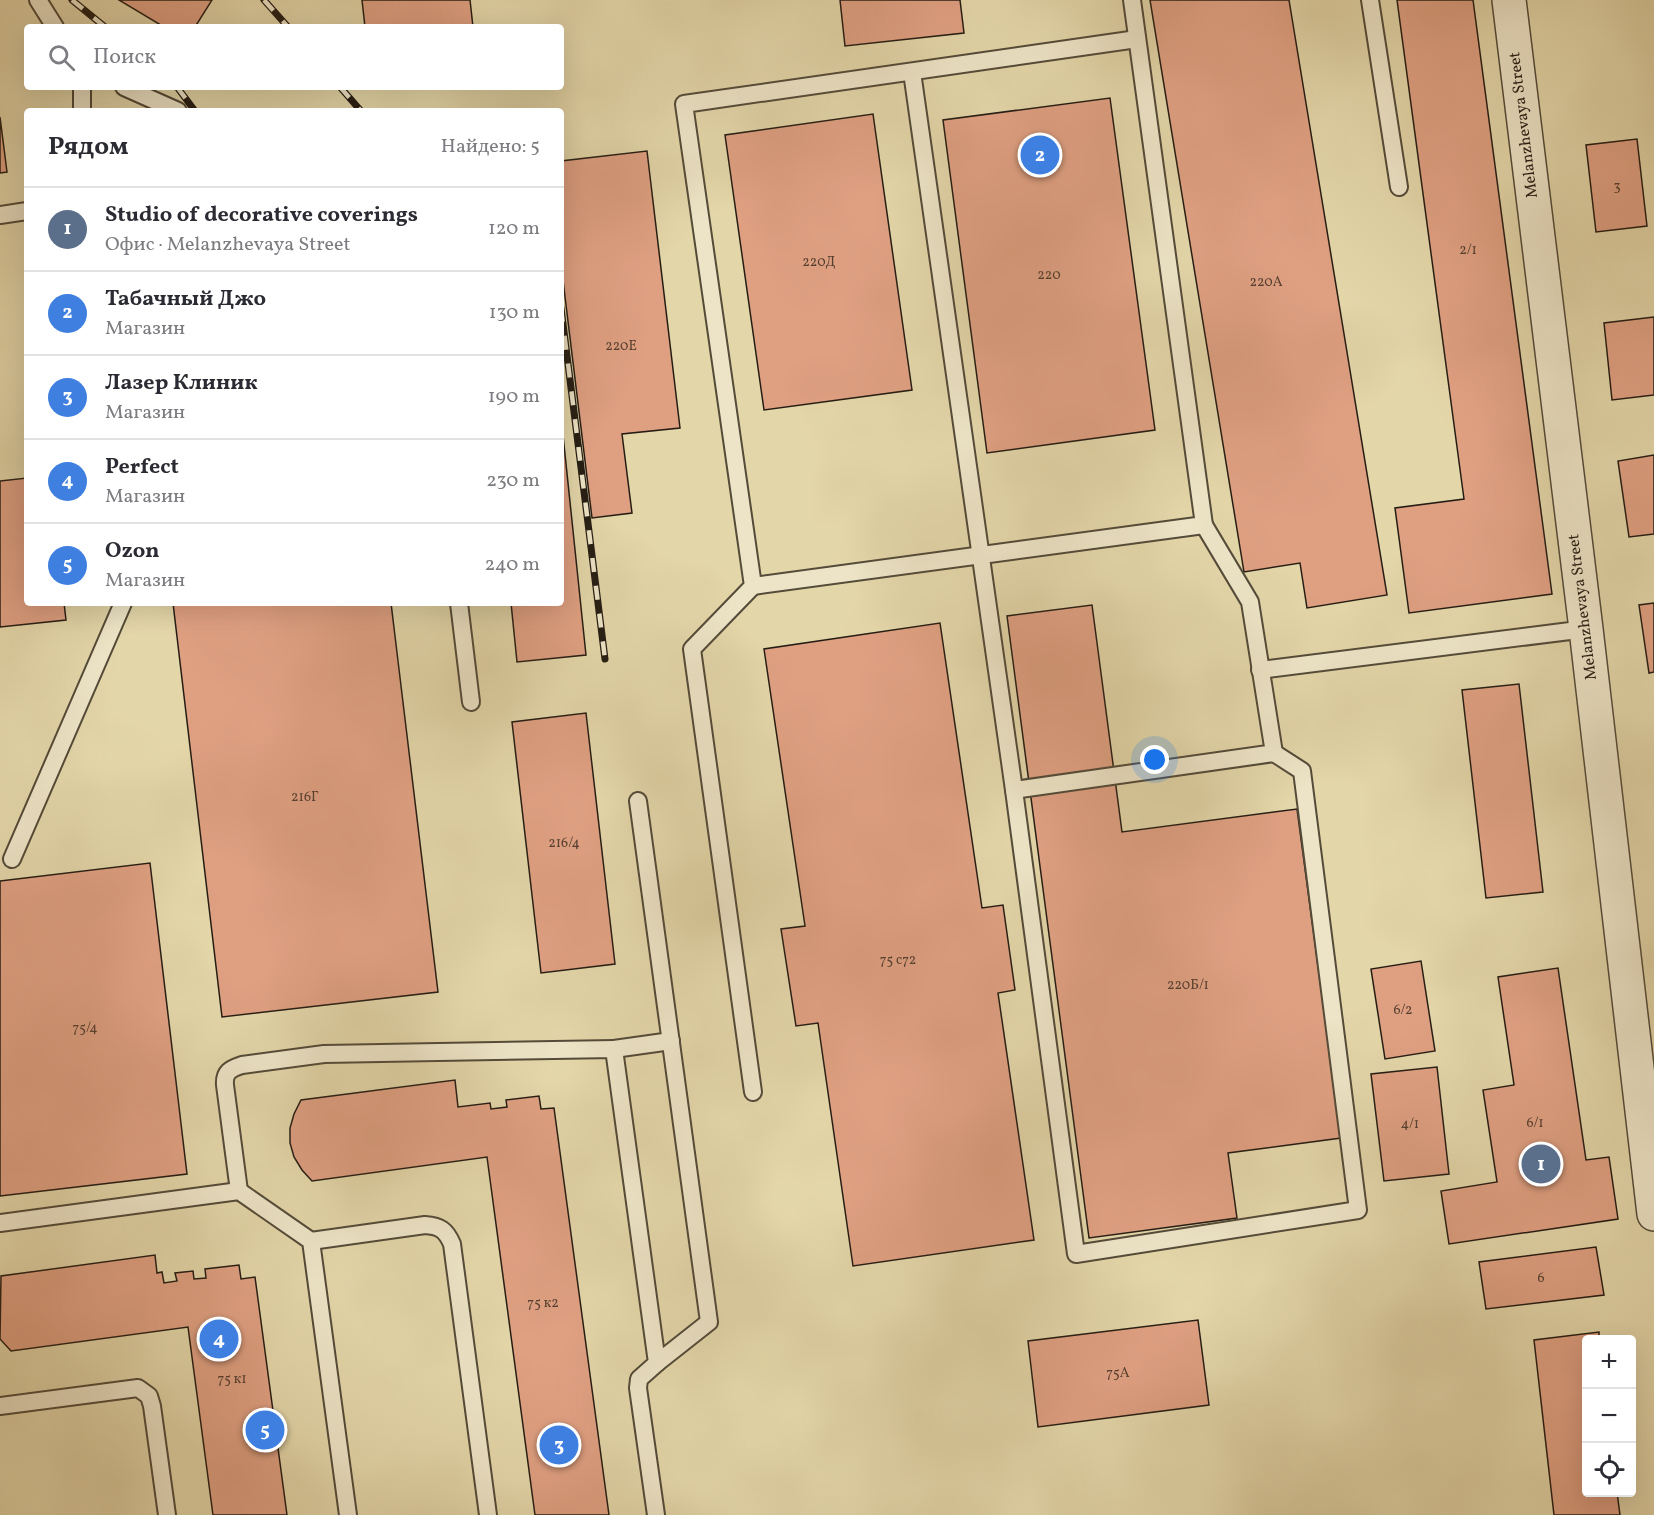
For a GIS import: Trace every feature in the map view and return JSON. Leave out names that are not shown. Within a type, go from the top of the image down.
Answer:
[{"type":"street","name":"Melanzhevaya Street","points":[[1509,0],[1586,629],[1654,1214]]},
{"type":"lane","points":[[38,0],[53,24]]},
{"type":"lane","points":[[1132,0],[1204,525],[1250,602],[1274,753]]},
{"type":"lane","points":[[1370,0],[1399,187]]},
{"type":"lane","points":[[753,586],[684,105],[1137,39]]},
{"type":"lane","points":[[912,72],[1014,790],[1076,1254],[1358,1210],[1302,771],[1274,753],[1014,790]]},
{"type":"lane","points":[[82,90],[82,108]]},
{"type":"lane","points":[[129,90],[157,106]]},
{"type":"lane","points":[[0,214],[24,211]]},
{"type":"lane","points":[[753,1092],[692,649],[753,586],[1204,525]]},
{"type":"lane","points":[[12,859],[122,606]]},
{"type":"lane","points":[[459,606],[471,702]]},
{"type":"lane","points":[[1260,670],[1586,629]]},
{"type":"lane","points":[[638,801],[709,1322],[639,1379],[638,1388],[656,1515]]},
{"type":"lane","points":[[239,1191],[225,1085],[225,1077],[230,1069],[242,1065],[324,1054],[614,1049],[671,1041]]},
{"type":"lane","points":[[614,1049],[657,1363]]},
{"type":"lane","points":[[0,1223],[239,1191],[311,1241],[425,1225],[438,1226],[447,1233],[452,1244],[489,1515]]},
{"type":"lane","points":[[311,1241],[348,1515]]},
{"type":"lane","points":[[0,1406],[138,1388],[149,1396],[152,1406],[167,1515]]},
{"type":"building","points":[[119,0],[212,0],[197,24],[159,24]]},
{"type":"building","points":[[362,0],[470,0],[473,24],[365,24]]},
{"type":"building","points":[[840,0],[960,0],[964,33],[845,46]]},
{"type":"building","points":[[1150,0],[1289,0],[1387,595],[1307,608],[1300,563],[1244,572]]},
{"type":"building","points":[[1397,0],[1473,0],[1552,594],[1409,613],[1395,508],[1464,499]]},
{"type":"building","points":[[1110,98],[1155,430],[987,453],[943,120]]},
{"type":"building","points":[[873,114],[912,390],[764,410],[725,135]]},
{"type":"building","points":[[0,117],[7,172],[0,173]]},
{"type":"building","points":[[1637,139],[1647,226],[1596,232],[1586,145]]},
{"type":"building","points":[[647,151],[680,428],[622,434],[632,513],[592,518],[564,289],[564,161]]},
{"type":"building","points":[[1654,317],[1654,395],[1612,400],[1604,323]]},
{"type":"building","points":[[564,445],[586,655],[517,662],[511,606],[564,606]]},
{"type":"building","points":[[1654,455],[1654,534],[1629,537],[1618,461]]},
{"type":"building","points":[[24,478],[24,606],[64,606],[66,620],[0,627],[0,481]]},
{"type":"building","points":[[1654,603],[1654,672],[1649,673],[1639,605]]},
{"type":"building","points":[[1092,605],[1122,832],[1297,809],[1341,1138],[1228,1153],[1237,1218],[1089,1238],[1007,616]]},
{"type":"building","points":[[173,606],[391,606],[438,992],[222,1017]]},
{"type":"building","points":[[940,623],[982,908],[1003,905],[1015,990],[998,993],[1034,1240],[853,1266],[818,1023],[796,1026],[781,929],[805,926],[764,649]]},
{"type":"building","points":[[1519,684],[1543,892],[1486,898],[1462,690]]},
{"type":"building","points":[[586,713],[615,964],[541,973],[512,722]]},
{"type":"building","points":[[150,863],[187,1174],[0,1196],[0,881]]},
{"type":"building","points":[[1421,961],[1435,1051],[1385,1059],[1371,969]]},
{"type":"building","points":[[1558,968],[1586,1160],[1609,1157],[1618,1219],[1449,1244],[1441,1191],[1497,1182],[1483,1090],[1514,1085],[1498,977]]},
{"type":"building","points":[[1437,1067],[1449,1174],[1384,1181],[1371,1074]]},
{"type":"building","points":[[455,1080],[458,1107],[490,1103],[491,1109],[507,1107],[506,1100],[539,1096],[541,1109],[554,1108],[609,1515],[535,1515],[487,1157],[312,1181],[294,1157],[290,1143],[290,1128],[301,1100]]},
{"type":"building","points":[[1596,1247],[1604,1295],[1486,1309],[1479,1262]]},
{"type":"building","points":[[155,1255],[157,1273],[162,1272],[164,1283],[177,1281],[175,1273],[193,1271],[194,1279],[206,1278],[205,1269],[239,1265],[241,1279],[255,1277],[287,1515],[213,1515],[188,1327],[11,1351],[0,1339],[1,1276]]},
{"type":"building","points":[[1198,1320],[1209,1405],[1038,1427],[1028,1341]]},
{"type":"building","points":[[1599,1332],[1599,1335],[1582,1335],[1582,1497],[1618,1497],[1620,1515],[1554,1515],[1534,1340]]},
{"type":"railway","points":[[72,0],[101,24]]},
{"type":"railway","points":[[264,0],[285,24]]},
{"type":"railway","points":[[179,90],[193,108]]},
{"type":"railway","points":[[343,90],[358,108]]},
{"type":"railway","points":[[564,332],[605,659]]},
{"type":"place","name":"Табачный Джо","points":[[1040,155]]},
{"type":"place","name":"Studio of decorative coverings","points":[[1541,1164]]},
{"type":"place","name":"Perfect","points":[[219,1339]]},
{"type":"place","name":"Ozon","points":[[265,1430]]},
{"type":"place","name":"Лазер Клиник","points":[[559,1445]]}]
